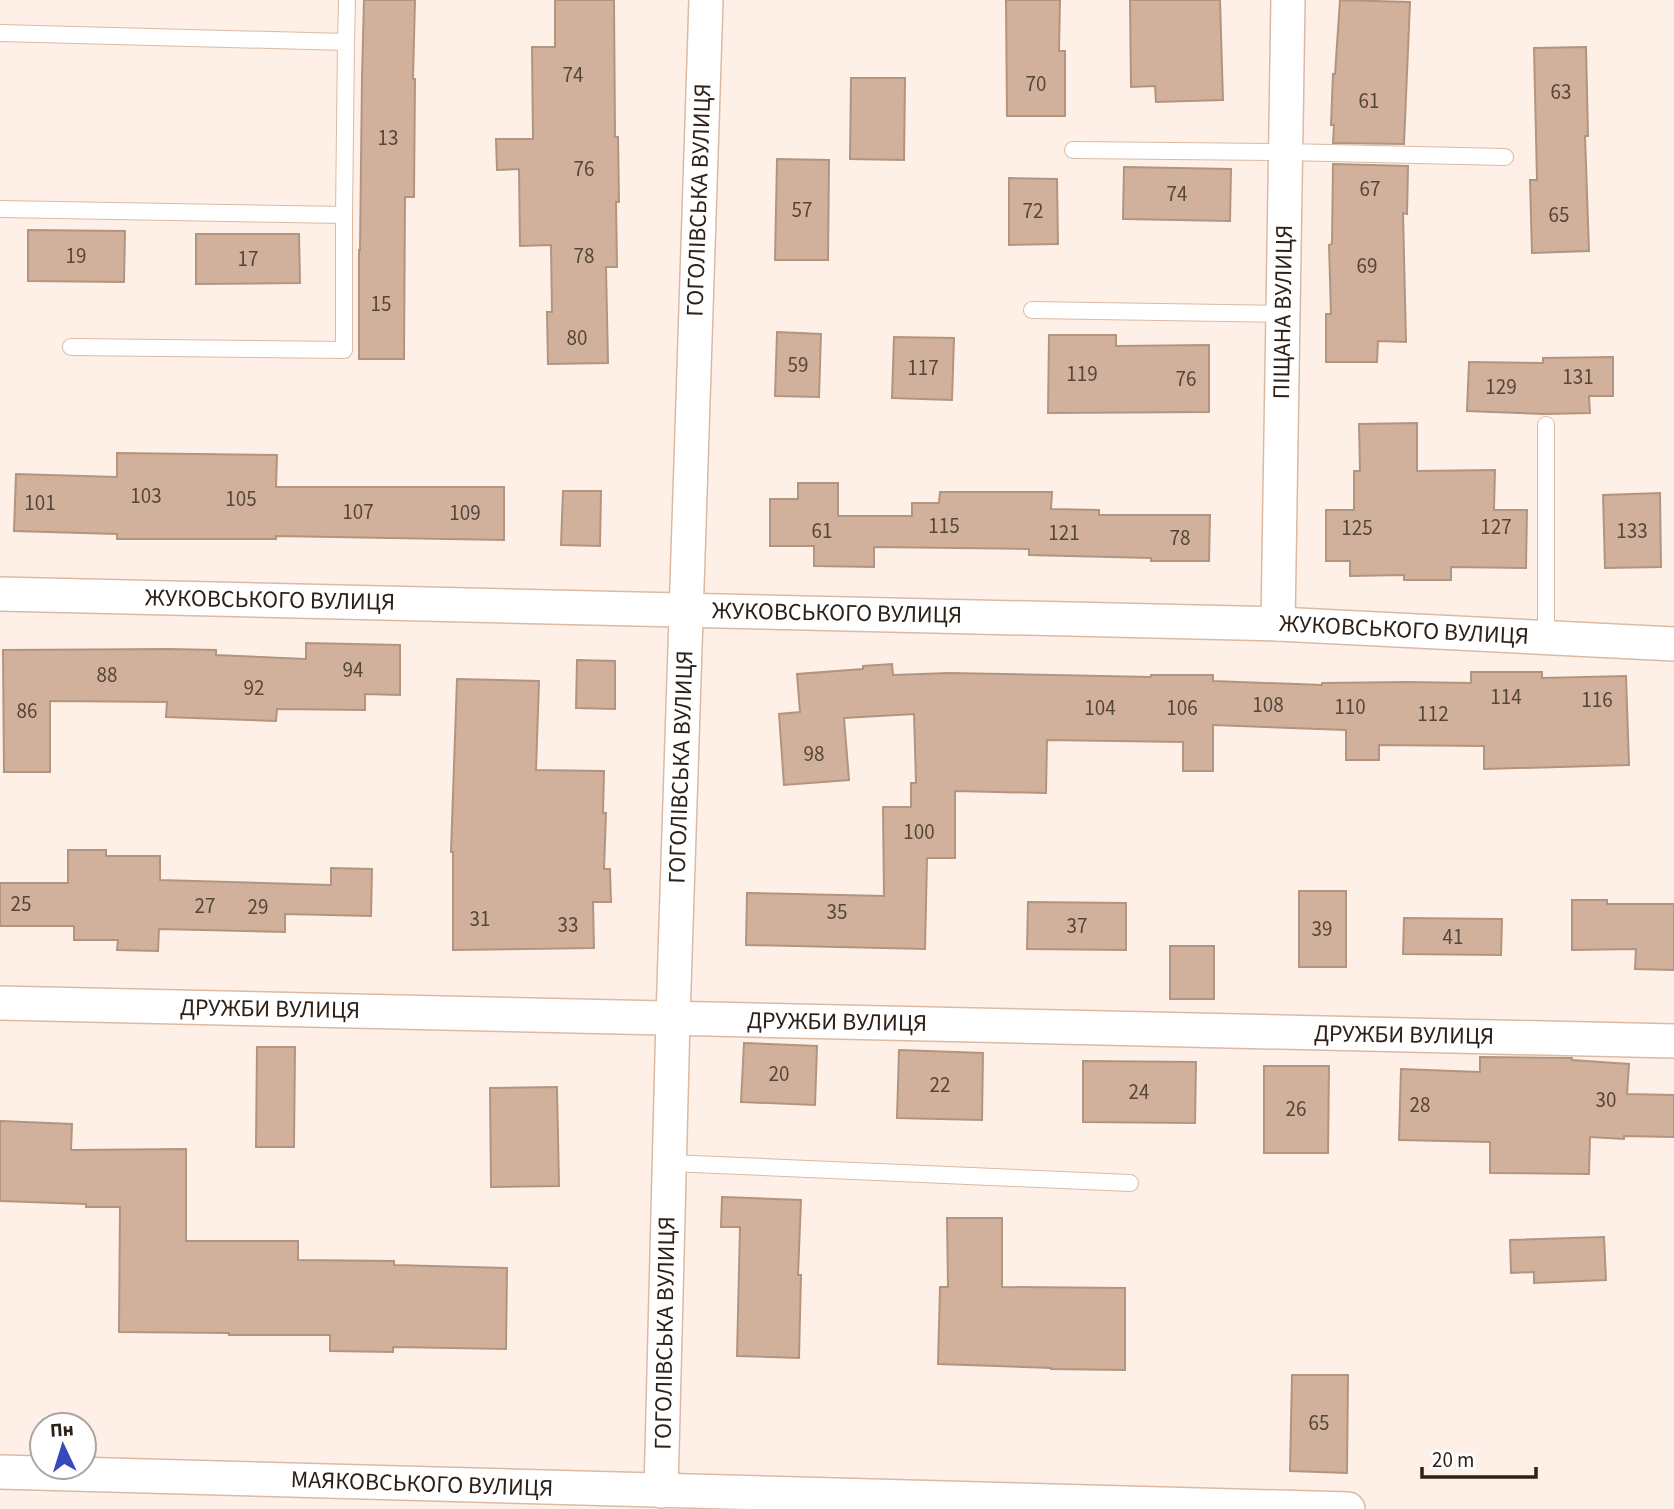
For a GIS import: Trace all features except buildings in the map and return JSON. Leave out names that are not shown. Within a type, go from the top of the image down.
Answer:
[{"type":"street","name":"ГОГОЛІВСЬКА ВУЛИЦЯ","points":[[662,1491],[673,1018],[706,0]]},
{"type":"street","name":"ПІЩАНА ВУЛИЦЯ","points":[[1278,624],[1288,0]]},
{"type":"street","name":"ЖУКОВСЬКОГО ВУЛИЦЯ","points":[[0,594],[1278,624],[1674,644]]},
{"type":"street","name":"ДРУЖБИ ВУЛИЦЯ","points":[[0,1003],[1674,1041]]},
{"type":"street","name":"МАЯКОВСЬКОГО ВУЛИЦЯ","points":[[0,1472],[1348,1509]]},
{"type":"lane","points":[[71,347],[344,350],[346,0]]},
{"type":"lane","points":[[0,33],[346,42]]},
{"type":"lane","points":[[1073,150],[1505,157]]},
{"type":"lane","points":[[0,209],[344,215]]},
{"type":"lane","points":[[1032,310],[1283,314]]},
{"type":"lane","points":[[1546,425],[1546,637]]},
{"type":"lane","points":[[670,1163],[1130,1183]]}]
